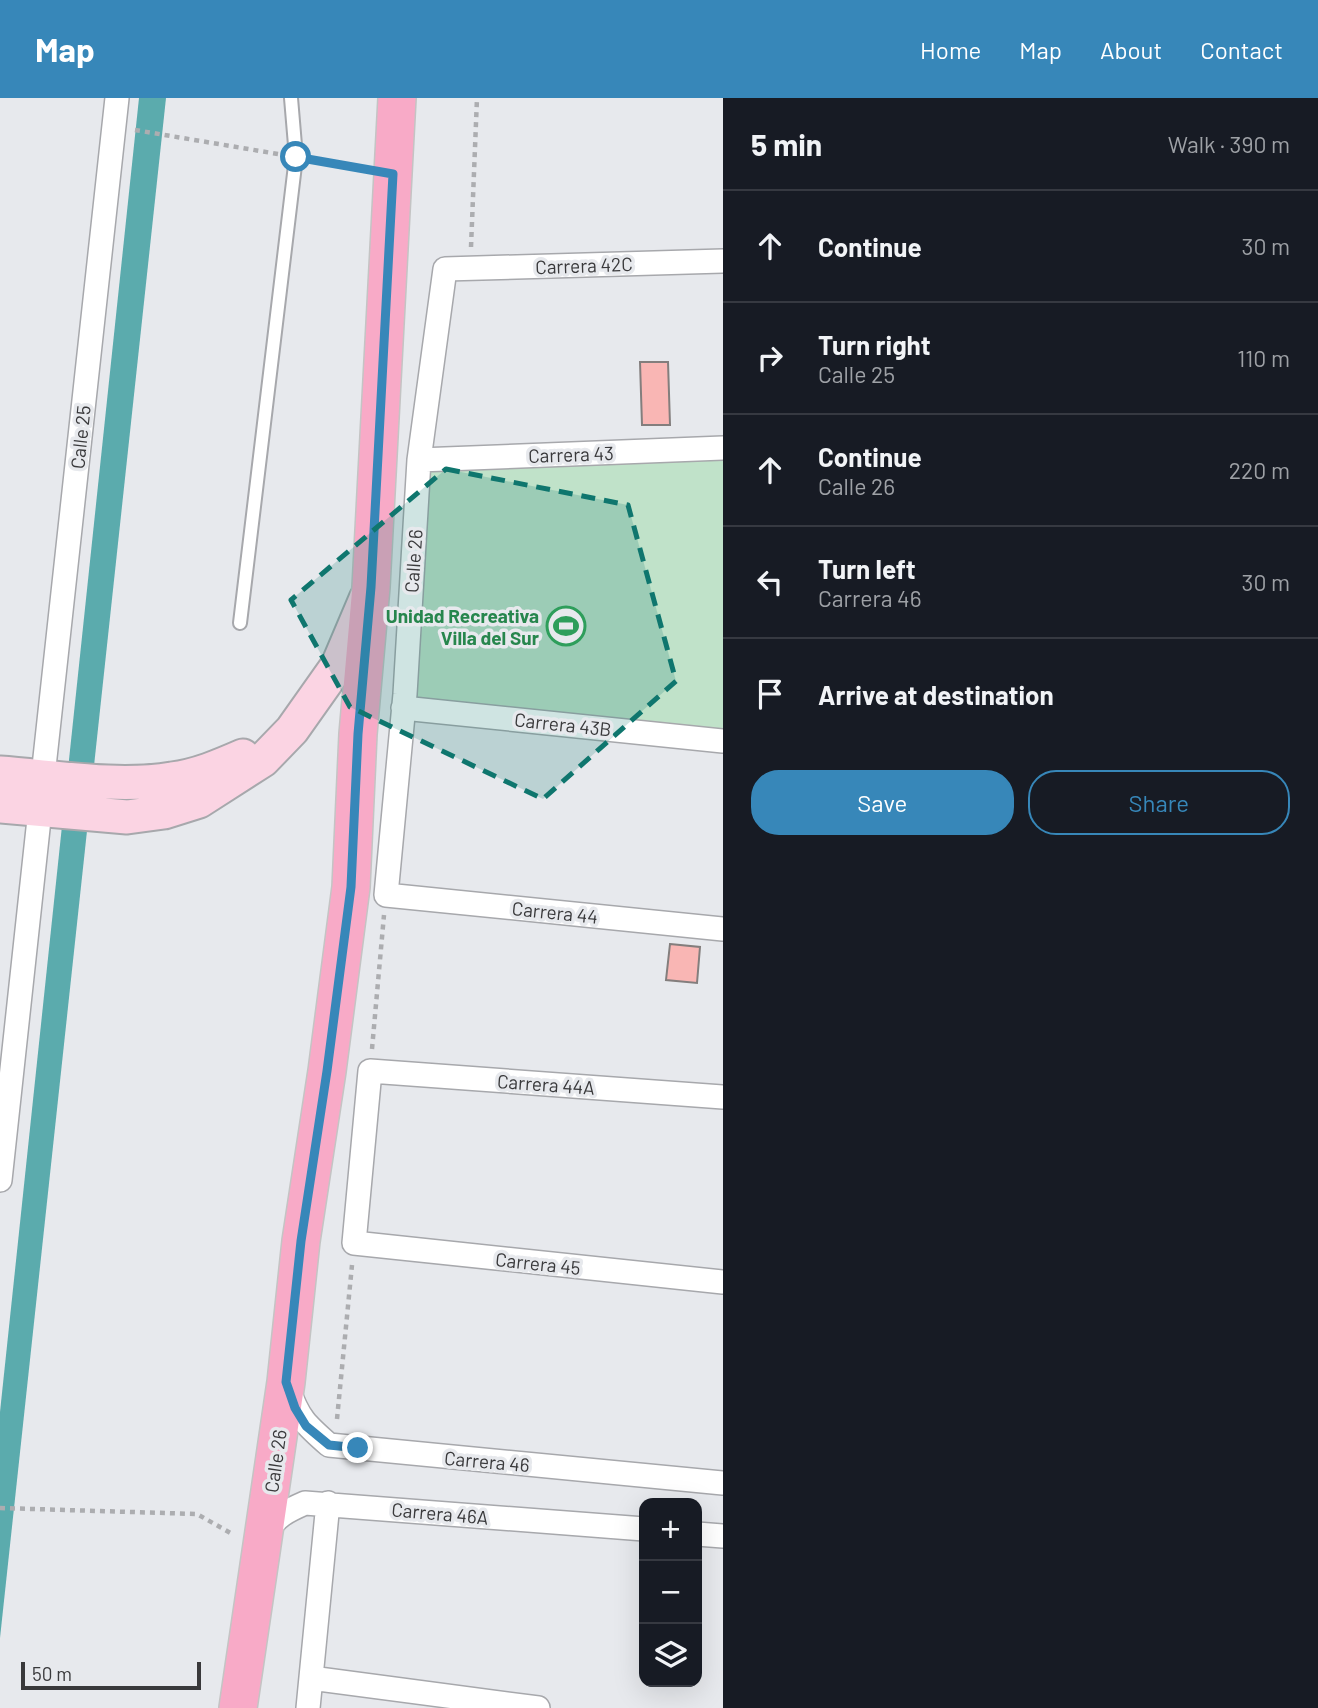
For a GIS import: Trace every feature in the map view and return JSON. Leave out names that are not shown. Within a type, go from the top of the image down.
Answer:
[{"type":"main road","points":[[0,806],[127,817],[164,813],[199,800],[263,760],[292,730],[338,665],[371,587],[393,174],[393,110]]},
{"type":"main road","name":"Calle 26","points":[[238,1708],[286,1382],[301,1241],[351,887],[358,734],[371,587]]},
{"type":"main road","points":[[0,773],[132,782],[172,779],[212,769],[254,751],[292,730]]},
{"type":"street","name":"Calle 25","points":[[50,777],[117,98]]},
{"type":"street","name":"Carrera 42C","points":[[445,269],[723,261]]},
{"type":"street","name":"Calle 26","points":[[386,895],[403,708],[419,460],[445,269]]},
{"type":"street","name":"Carrera 43","points":[[419,460],[723,448]]},
{"type":"street","name":"Carrera 43B","points":[[403,708],[723,741]]},
{"type":"street","points":[[1,1170],[9,1001],[46,811]]},
{"type":"street","name":"Carrera 44","points":[[386,895],[723,929]]},
{"type":"street","points":[[354,1243],[370,1071]]},
{"type":"street","name":"Carrera 44A","points":[[370,1071],[723,1097]]},
{"type":"street","name":"Carrera 45","points":[[354,1243],[723,1282]]},
{"type":"street","name":"Carrera 46","points":[[286,1382],[295,1408],[306,1426],[329,1445],[723,1483]]},
{"type":"street","name":"Carrera 46A","points":[[262,1551],[268,1529],[283,1512],[305,1503],[639,1529]]},
{"type":"street","points":[[308,1708],[328,1503]]},
{"type":"street","points":[[702,1534],[723,1536]]},
{"type":"street","points":[[311,1678],[538,1708]]},
{"type":"lane","points":[[240,623],[296,157],[290,98]]},
{"type":"path","points":[[470,269],[477,98]]},
{"type":"path","points":[[132,130],[393,174]]},
{"type":"path","points":[[370,1071],[386,895]]},
{"type":"path","points":[[337,1419],[354,1243]]},
{"type":"path","points":[[0,1508],[197,1514],[262,1551]]},
{"type":"highlighted area","points":[[446,469],[628,505],[676,681],[543,799],[350,707],[291,600]]},
{"type":"green space","name":"Unidad Recreativa Villa del Sur","points":[[723,448],[723,741],[403,708],[419,460]]},
{"type":"water","points":[[139,98],[166,98],[0,1638],[0,1412]]},
{"type":"building","points":[[640,362],[668,362],[670,425],[642,425]]},
{"type":"building","points":[[670,944],[700,947],[697,983],[666,980]]},
{"type":"place","name":"Unidad Recreativa Villa del Sur","points":[[566,626]]},
{"type":"route","points":[[296,157],[393,174],[371,587],[358,734],[351,887],[301,1241],[286,1382],[295,1408],[306,1426],[329,1445],[358,1448]]}]
